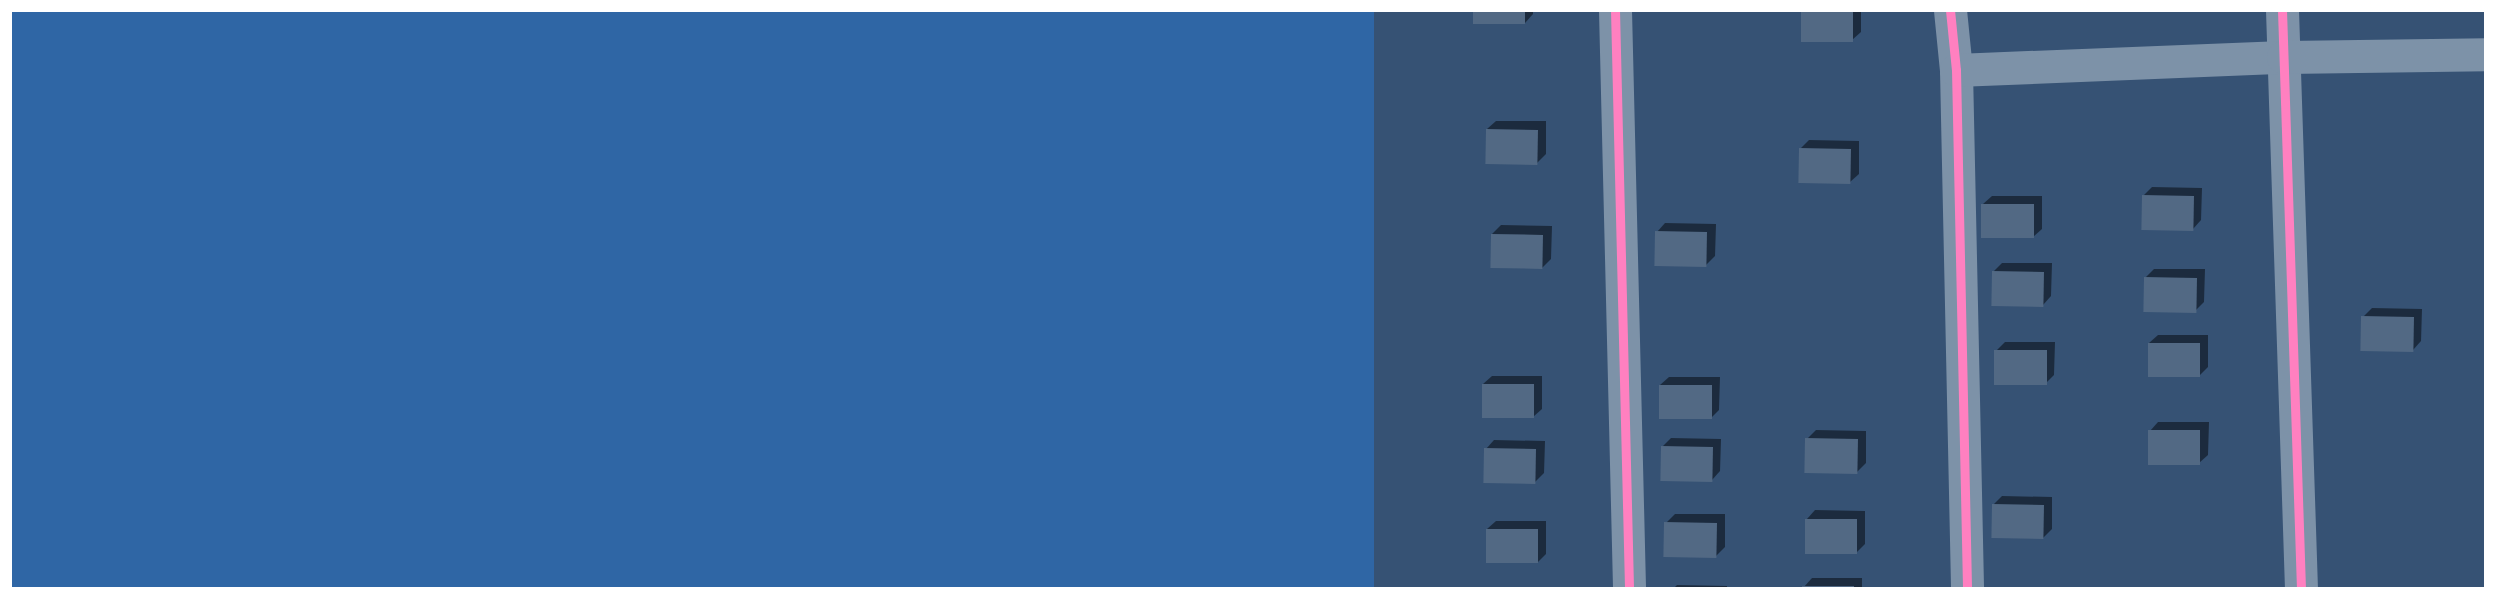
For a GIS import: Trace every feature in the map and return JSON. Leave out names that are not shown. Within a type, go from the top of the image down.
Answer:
[{"type":"street","points":[[1615,10],[1629,588]]},
{"type":"street","points":[[1950,10],[1956,70],[1967,588]]},
{"type":"street","points":[[2282,10],[2301,588]]},
{"type":"street","points":[[1956,70],[2283,57],[2486,54]]},
{"type":"shaded area","points":[[10,11],[1374,11],[1374,588],[10,588]]},
{"type":"building","points":[[1473,10],[1525,10],[1525,24],[1473,24]]},
{"type":"building","points":[[1801,10],[1853,10],[1853,42],[1801,42]]},
{"type":"building","points":[[1486,129],[1538,130],[1537,165],[1485,164]]},
{"type":"building","points":[[1799,148],[1851,149],[1850,184],[1798,183]]},
{"type":"building","points":[[2142,195],[2194,196],[2193,231],[2141,230]]},
{"type":"building","points":[[1981,204],[2034,204],[2034,238],[1981,238]]},
{"type":"building","points":[[1655,231],[1707,232],[1706,267],[1654,266]]},
{"type":"building","points":[[1491,234],[1543,235],[1542,269],[1490,268]]},
{"type":"building","points":[[1992,271],[2044,272],[2043,307],[1991,306]]},
{"type":"building","points":[[2144,277],[2197,278],[2196,313],[2143,312]]},
{"type":"building","points":[[2361,316],[2414,317],[2413,352],[2360,351]]},
{"type":"building","points":[[2148,343],[2200,343],[2200,377],[2148,377]]},
{"type":"building","points":[[1994,350],[2047,350],[2047,385],[1994,385]]},
{"type":"building","points":[[1482,384],[1534,384],[1534,418],[1482,418]]},
{"type":"building","points":[[1659,385],[1712,385],[1712,419],[1659,419]]},
{"type":"building","points":[[2148,430],[2200,430],[2200,465],[2148,465]]},
{"type":"building","points":[[1805,438],[1858,439],[1857,474],[1804,473]]},
{"type":"building","points":[[1661,446],[1713,447],[1712,482],[1660,481]]},
{"type":"building","points":[[1484,448],[1536,449],[1535,484],[1483,483]]},
{"type":"building","points":[[1992,504],[2044,505],[2043,539],[1991,538]]},
{"type":"building","points":[[1805,519],[1857,519],[1857,554],[1805,554]]},
{"type":"building","points":[[1664,522],[1717,523],[1716,558],[1663,557]]},
{"type":"building","points":[[1486,529],[1538,529],[1538,563],[1486,563]]},
{"type":"building","points":[[1802,586],[1854,586],[1854,588],[1802,588]]},
{"type":"cycle path","points":[[1615,10],[1629,588]]},
{"type":"cycle path","points":[[1950,10],[1956,70],[1967,588]]},
{"type":"cycle path","points":[[2282,10],[2301,588]]}]
